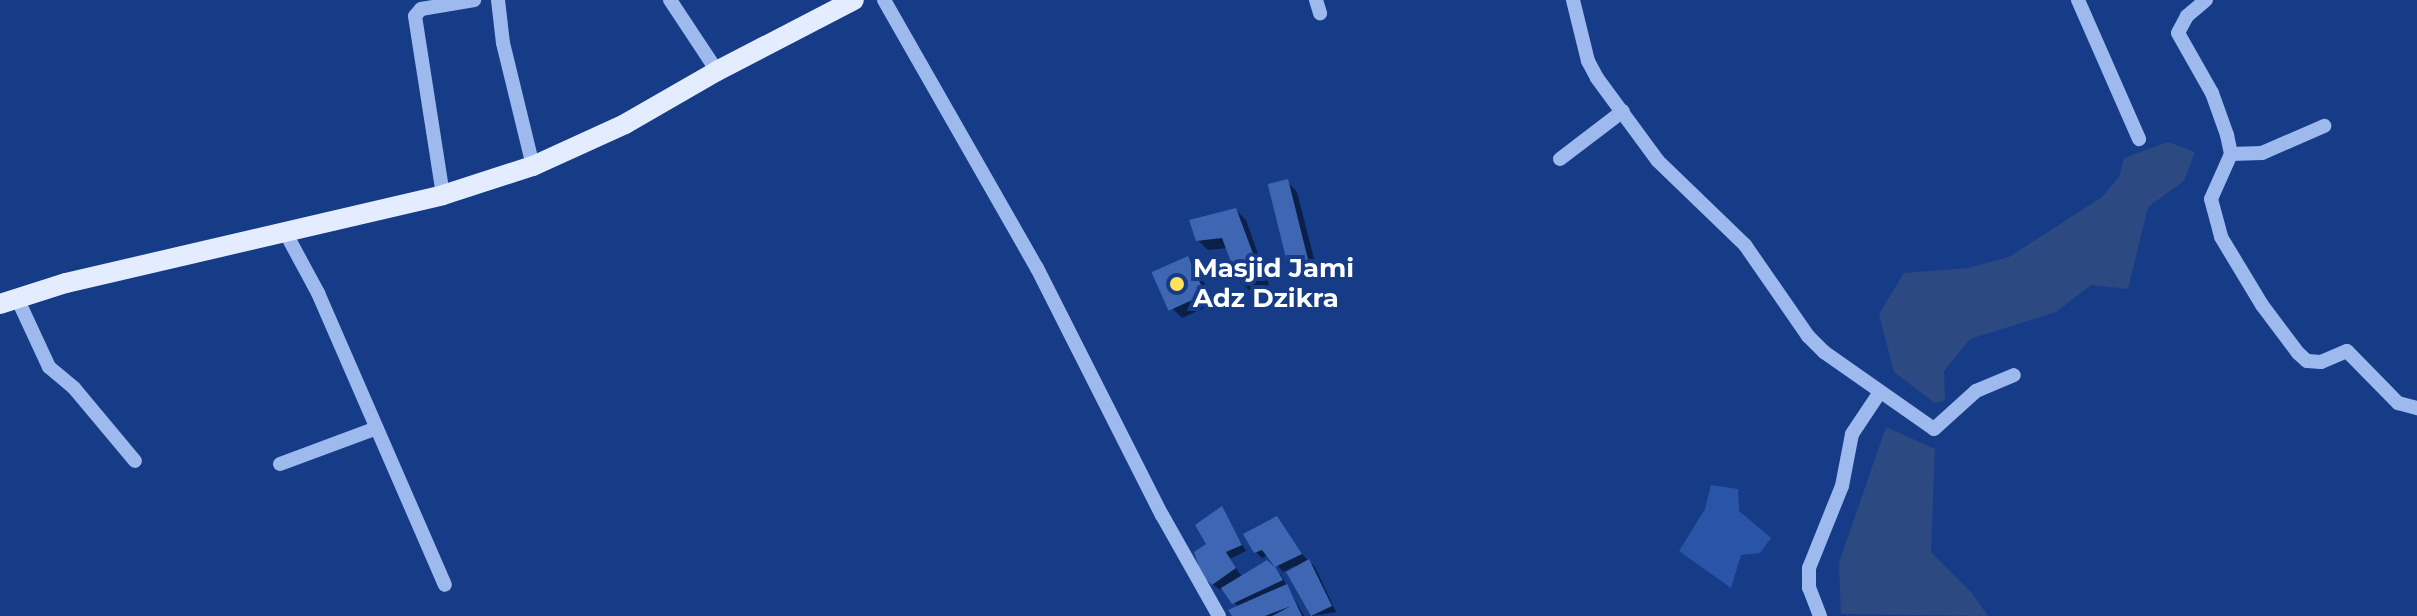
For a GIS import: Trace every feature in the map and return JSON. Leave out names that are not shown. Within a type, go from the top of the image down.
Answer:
[{"type":"main road","points":[[9,301],[66,283],[443,195],[533,166],[625,124],[717,71],[854,0]]},
{"type":"street","points":[[443,195],[414,20],[421,9],[474,0]]},
{"type":"street","points":[[498,0],[503,43],[533,166]]},
{"type":"street","points":[[670,0],[717,71]]},
{"type":"street","points":[[884,0],[1037,268],[1162,515],[1219,616]]},
{"type":"street","points":[[1573,0],[1588,61],[1678,182],[1745,245],[1808,336],[1929,427],[1940,426],[1976,391],[2014,375]]},
{"type":"street","points":[[2078,0],[2139,139]]},
{"type":"street","points":[[2206,0],[2187,16],[2178,33],[2212,93],[2231,154],[2211,199],[2221,237],[2288,341],[2307,361],[2321,362],[2347,351],[2398,403],[2417,408]]},
{"type":"street","points":[[1560,159],[1623,111]]},
{"type":"street","points":[[2231,154],[2262,153],[2324,126]]},
{"type":"street","points":[[284,230],[318,293],[445,585]]},
{"type":"street","points":[[9,301],[49,367],[74,388],[135,461]]},
{"type":"street","points":[[1820,616],[1809,588],[1809,568],[1842,486],[1852,434],[1886,397]]},
{"type":"street","points":[[280,464],[377,428]]},
{"type":"shaded area","points":[[2168,142],[2195,152],[2184,181],[2148,207],[2128,289],[2091,285],[2056,312],[1970,339],[1944,371],[1945,400],[1935,403],[1894,372],[1879,314],[1904,273],[1968,268],[2009,257],[2102,197],[2119,177],[2124,158]]},
{"type":"shaded area","points":[[1886,427],[1935,449],[1931,552],[1971,592],[1988,616],[1841,614],[1839,563]]},
{"type":"shaded area","points":[[1711,485],[1738,489],[1739,511],[1771,538],[1760,553],[1741,555],[1731,588],[1679,551],[1705,509]]},
{"type":"building","points":[[1288,179],[1308,261],[1288,266],[1268,184]]},
{"type":"building","points":[[1236,208],[1261,275],[1238,281],[1222,238],[1196,241],[1189,220]]},
{"type":"building","points":[[1188,256],[1205,294],[1169,311],[1151,272]]},
{"type":"building","points":[[1222,506],[1242,545],[1226,552],[1236,568],[1212,585],[1202,576],[1194,552],[1206,544],[1195,525]]},
{"type":"building","points":[[1277,516],[1302,554],[1275,567],[1262,550],[1254,553],[1243,534]]},
{"type":"building","points":[[1309,559],[1332,606],[1311,616],[1286,572]]},
{"type":"building","points":[[1267,560],[1283,580],[1232,604],[1221,588]]},
{"type":"building","points":[[1287,584],[1302,616],[1272,616],[1291,606],[1265,616],[1232,616],[1228,610]]},
{"type":"place","name":"Masjid Jami Adz Dzikra","points":[[1177,284]]}]
